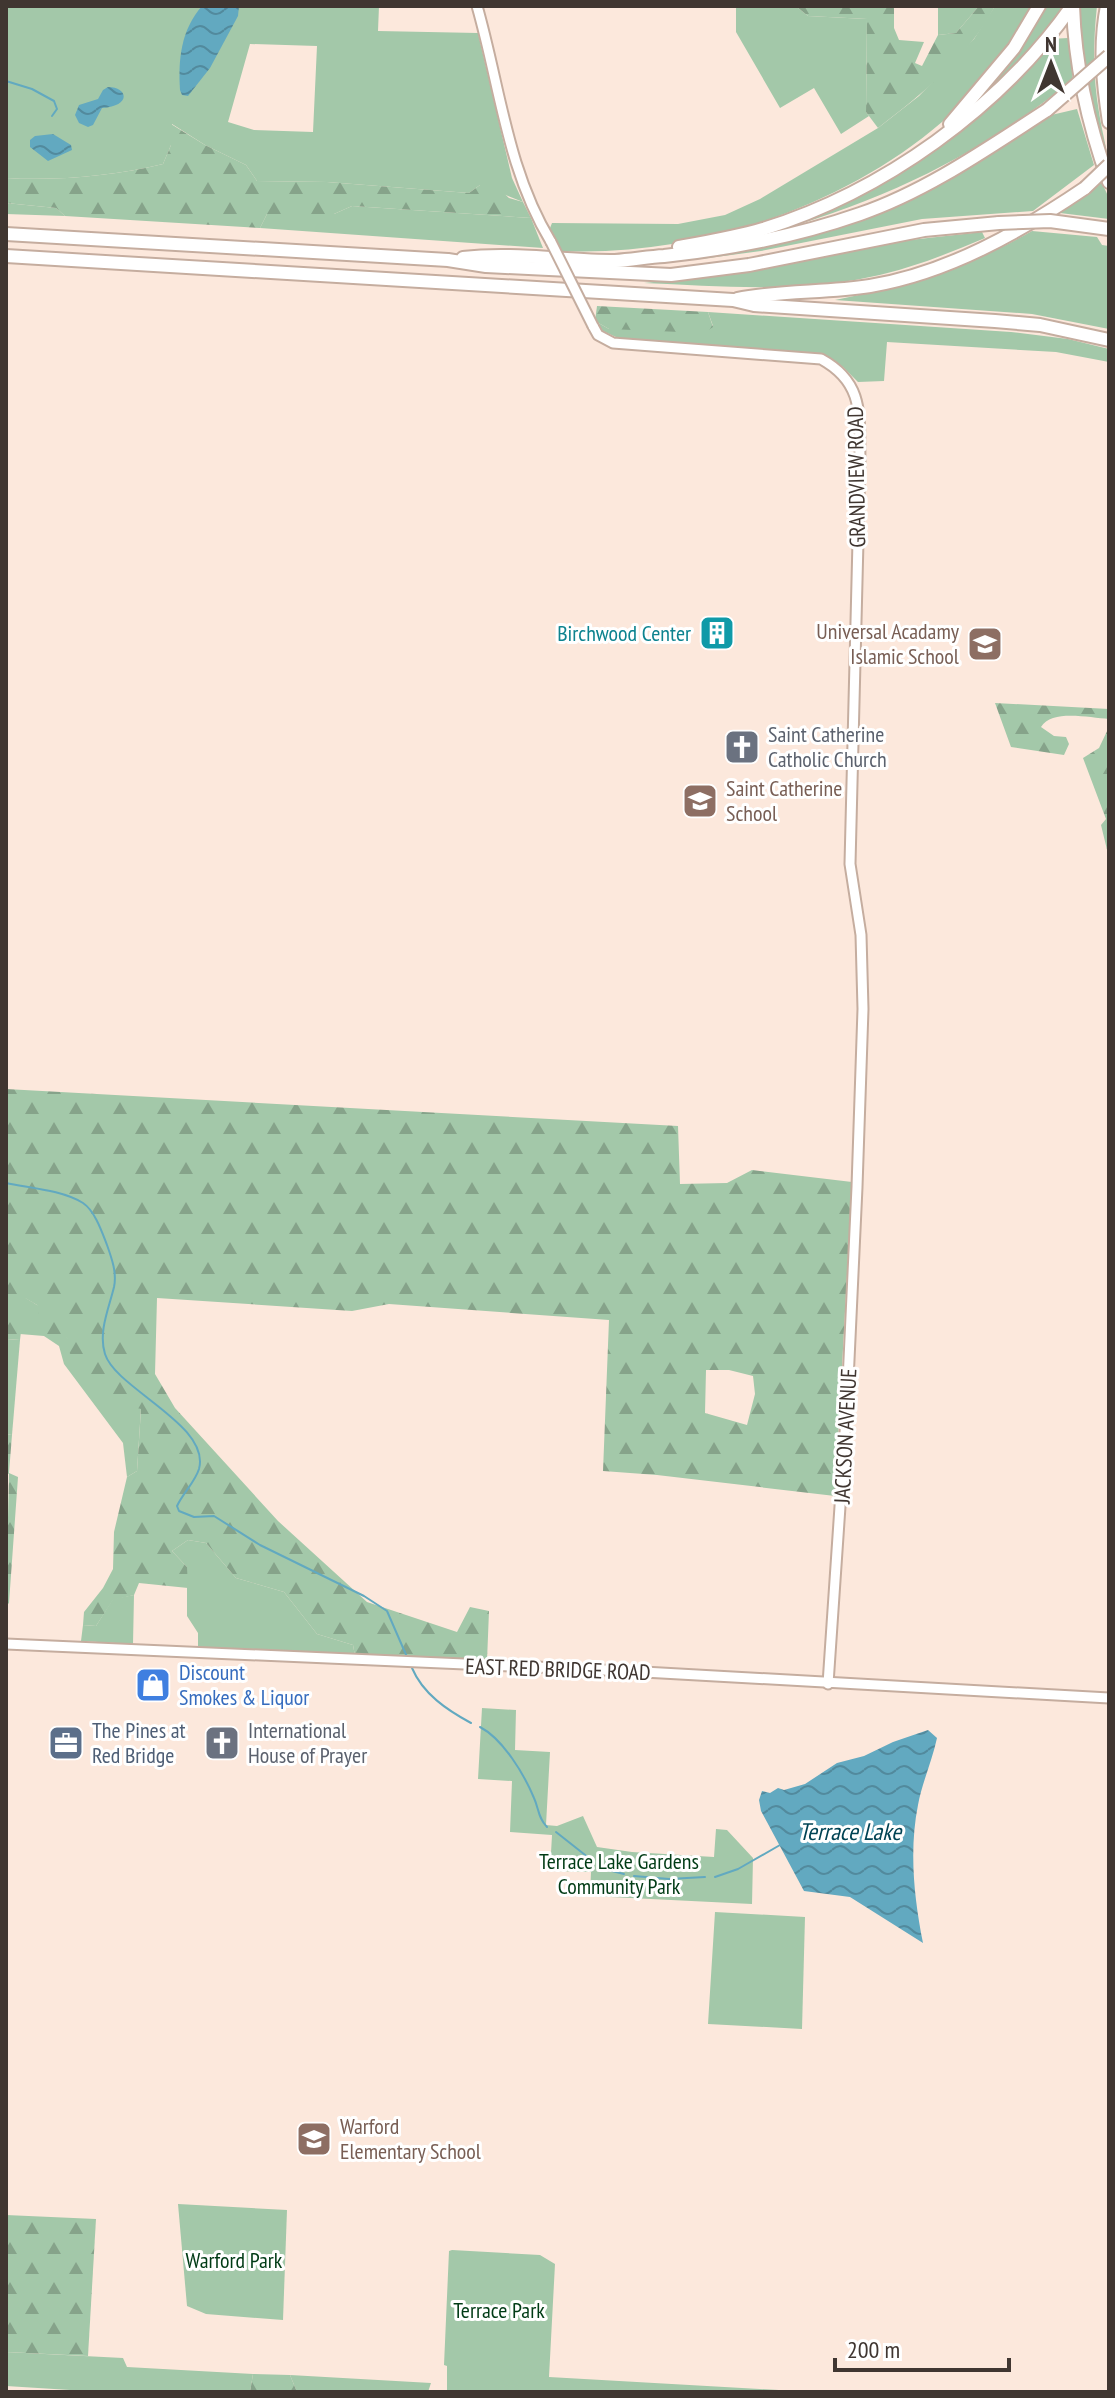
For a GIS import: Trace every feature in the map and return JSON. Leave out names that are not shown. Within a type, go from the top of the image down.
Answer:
[{"type":"highway","points":[[923,149],[988,82],[1014,48],[1039,6]]},
{"type":"highway","points":[[597,259],[680,247],[763,229],[864,186],[947,135],[986,102],[1019,71],[1072,6]]},
{"type":"highway","points":[[1072,6],[1083,97],[1092,135],[1109,182]]},
{"type":"highway","points":[[1107,6],[1101,43],[1109,122]]},
{"type":"highway","points":[[448,260],[488,255],[615,261],[729,248],[862,213],[929,182],[986,150],[1047,110],[1109,56]]},
{"type":"highway","points":[[733,300],[761,294],[808,293],[871,286],[921,273],[995,243],[1039,219],[1085,188],[1109,165]]},
{"type":"highway","points":[[6,234],[448,260],[486,266],[671,275],[749,265],[924,230],[1050,221],[1109,229]]},
{"type":"highway","points":[[6,256],[733,300],[754,305],[1040,325],[1109,340]]},
{"type":"main road","name":"GRANDVIEW ROAD","points":[[477,6],[516,167],[536,217],[598,335],[613,343],[813,357],[842,372],[855,392],[860,460],[850,864],[862,949],[863,1009],[857,1187]]},
{"type":"main road","name":"JACKSON AVENUE","points":[[828,1684],[842,1495],[857,1187]]},
{"type":"main road","name":"EAST RED BRIDGE ROAD","points":[[6,1644],[626,1671],[1109,1698]]},
{"type":"green space","points":[[6,6],[379,6],[378,31],[478,33],[512,178],[523,202],[480,185],[469,193],[327,182],[257,181],[246,165],[172,124],[171,145],[163,164],[85,177],[6,178]],"holes":[[[250,44],[317,46],[313,132],[254,130],[228,122]]]},
{"type":"green space","points":[[736,6],[797,7],[808,16],[867,19],[866,112],[869,116],[841,134],[814,88],[780,108],[736,32]]},
{"type":"green space","points":[[770,6],[894,6],[894,28],[899,40],[924,42],[915,63],[922,66],[938,35],[956,33],[979,6],[995,6],[958,58],[928,88],[878,128],[866,112],[867,19],[808,16],[797,7]]},
{"type":"green space","points":[[908,6],[979,6],[956,33],[938,35],[938,7]]},
{"type":"green space","points":[[995,6],[1031,6],[991,68],[955,110],[902,153],[858,180],[812,203],[713,236],[662,246],[611,251],[561,251],[550,228],[552,223],[678,224],[725,215],[760,199],[878,128],[919,96],[974,39]]},
{"type":"green space","points":[[1041,6],[1066,6],[1019,62],[972,107]]},
{"type":"green space","points":[[1075,6],[1097,6],[1094,46],[1096,86],[1109,174],[1094,132]]},
{"type":"green space","points":[[1068,38],[1073,80],[999,133],[885,193],[757,236],[918,157],[1050,39]]},
{"type":"green space","points":[[1077,109],[1094,165],[1033,211],[922,219],[761,251],[701,259],[701,256],[732,252],[946,179],[1047,116]]},
{"type":"green space","points":[[171,124],[246,165],[257,181],[327,182],[469,193],[480,185],[495,185],[509,198],[523,202],[531,218],[352,206],[334,214],[267,214],[260,228],[65,216],[56,208],[6,203],[6,178],[85,177],[163,164],[171,145]]},
{"type":"green space","points":[[1101,181],[1109,198],[1109,219],[1060,213]]},
{"type":"green space","points":[[6,203],[56,208],[65,216],[6,214]]},
{"type":"green space","points":[[352,206],[531,218],[543,248],[260,228],[267,214],[334,214]]},
{"type":"green space","points":[[1032,231],[1097,237],[1102,245],[1109,246],[1109,329],[1032,314],[835,300],[936,274]]},
{"type":"green space","points":[[982,232],[985,238],[928,260],[885,274],[842,282],[785,287],[644,283],[744,273],[910,240]]},
{"type":"green space","points":[[597,306],[708,312],[713,327],[704,333],[609,329],[595,321]]},
{"type":"green space","points":[[708,312],[1011,332],[1068,339],[1109,349],[1109,362],[1056,352],[887,342],[884,381],[858,382],[843,367],[819,353],[618,338],[603,331],[595,321],[609,329],[713,326]]},
{"type":"green space","points":[[995,703],[1109,709],[1109,719],[1062,716],[1046,721],[1041,727],[1054,736],[1066,737],[1069,744],[1064,755],[1011,747]]},
{"type":"green space","points":[[1109,727],[1109,858],[1101,825],[1106,819],[1083,758],[1099,748]]},
{"type":"green space","points":[[6,1089],[678,1126],[680,1184],[727,1183],[752,1170],[852,1182],[835,1496],[603,1471],[609,1320],[389,1304],[352,1311],[157,1298],[155,1374],[175,1408],[278,1521],[367,1602],[457,1632],[470,1607],[489,1611],[487,1661],[355,1656],[353,1645],[317,1634],[284,1592],[236,1578],[206,1543],[188,1540],[172,1551],[187,1567],[188,1588],[139,1583],[134,1595],[113,1600],[96,1626],[83,1625],[84,1612],[113,1569],[114,1532],[127,1477],[137,1471],[141,1409],[106,1400],[68,1351],[67,1338],[44,1336],[37,1305],[25,1298],[20,1340],[6,1339]],"holes":[[[706,1370],[729,1370],[753,1376],[755,1394],[747,1425],[705,1413]]]},
{"type":"green space","points":[[24,1297],[37,1305],[141,1408],[137,1471],[127,1477],[123,1443],[64,1364],[59,1346],[44,1336],[20,1334]]},
{"type":"green space","points":[[6,1339],[20,1340],[12,1435],[6,1434]]},
{"type":"green space","points":[[6,1434],[12,1435],[9,1473],[18,1477],[9,1603],[6,1606],[9,1474],[6,1473]]},
{"type":"green space","points":[[188,1540],[206,1543],[236,1578],[284,1592],[317,1634],[353,1645],[355,1656],[198,1648],[198,1633],[187,1616],[187,1567],[172,1551]]},
{"type":"green space","points":[[134,1595],[133,1644],[81,1641],[83,1625],[96,1626],[113,1599]]},
{"type":"green space","name":"Terrace Lake Gardens Community Park","points":[[482,1708],[516,1710],[515,1750],[550,1752],[546,1825],[557,1826],[583,1816],[597,1847],[714,1857],[716,1829],[727,1830],[753,1858],[752,1904],[590,1896],[591,1872],[550,1871],[552,1835],[510,1832],[512,1781],[478,1779]]},
{"type":"green space","points":[[715,1912],[805,1917],[802,2029],[708,2024]]},
{"type":"green space","name":"Warford Park","points":[[178,2204],[287,2210],[283,2320],[206,2314],[187,2306]]},
{"type":"green space","points":[[6,2215],[96,2219],[88,2356],[6,2352]]},
{"type":"green space","name":"Terrace Park","points":[[449,2251],[540,2255],[555,2264],[549,2377],[813,2392],[447,2392],[447,2366],[444,2365]]},
{"type":"green space","points":[[6,2352],[123,2358],[127,2367],[253,2374],[250,2392],[102,2392],[6,2386]]},
{"type":"green space","points":[[253,2374],[290,2375],[297,2392],[250,2392]]},
{"type":"green space","points":[[290,2375],[431,2383],[428,2392],[297,2392]]},
{"type":"water","points":[[202,6],[239,6],[238,16],[210,68],[188,96],[182,95],[182,45],[189,25]]},
{"type":"water","points":[[108,87],[120,90],[124,97],[122,100],[112,107],[102,108],[93,125],[88,127],[79,123],[75,115],[79,105],[98,99]]},
{"type":"water","points":[[53,134],[71,145],[72,150],[48,161],[30,147],[30,140],[35,136]]},
{"type":"water","name":"Terrace Lake","points":[[928,1730],[937,1738],[918,1805],[913,1857],[923,1943],[850,1897],[804,1891],[761,1811],[759,1800],[762,1791],[770,1793],[778,1788],[784,1790],[805,1784],[837,1763],[864,1756]]},
{"type":"waterway","points":[[6,81],[32,89],[54,101],[57,109],[52,116]]},
{"type":"waterway","points":[[6,1183],[56,1192],[75,1199],[83,1203],[98,1222],[115,1276],[103,1329],[105,1354],[126,1381],[191,1437],[199,1453],[199,1469],[177,1506],[179,1511],[194,1517],[214,1516],[260,1545],[364,1596],[387,1611],[407,1657]]},
{"type":"waterway","points":[[412,1668],[422,1686],[437,1700],[471,1723]]},
{"type":"waterway","points":[[480,1727],[497,1740],[519,1768],[547,1827]]},
{"type":"waterway","points":[[556,1832],[594,1862]]},
{"type":"waterway","points":[[715,1877],[738,1869],[780,1845]]},
{"type":"waterway","points":[[599,1866],[624,1874]]},
{"type":"waterway","points":[[634,1876],[669,1879],[705,1877]]},
{"type":"place","name":"Birchwood Center","points":[[717,633]]},
{"type":"place","name":"Universal Acadamy Islamic School","points":[[985,644]]},
{"type":"place","name":"Saint Catherine Catholic Church","points":[[742,747]]},
{"type":"place","name":"Saint Catherine School","points":[[700,801]]},
{"type":"place","name":"Discount Smokes & Liquor","points":[[153,1685]]},
{"type":"place","name":"The Pines at Red Bridge","points":[[66,1743]]},
{"type":"place","name":"International House of Prayer","points":[[222,1743]]},
{"type":"place","name":"Warford Elementary School","points":[[314,2139]]}]
